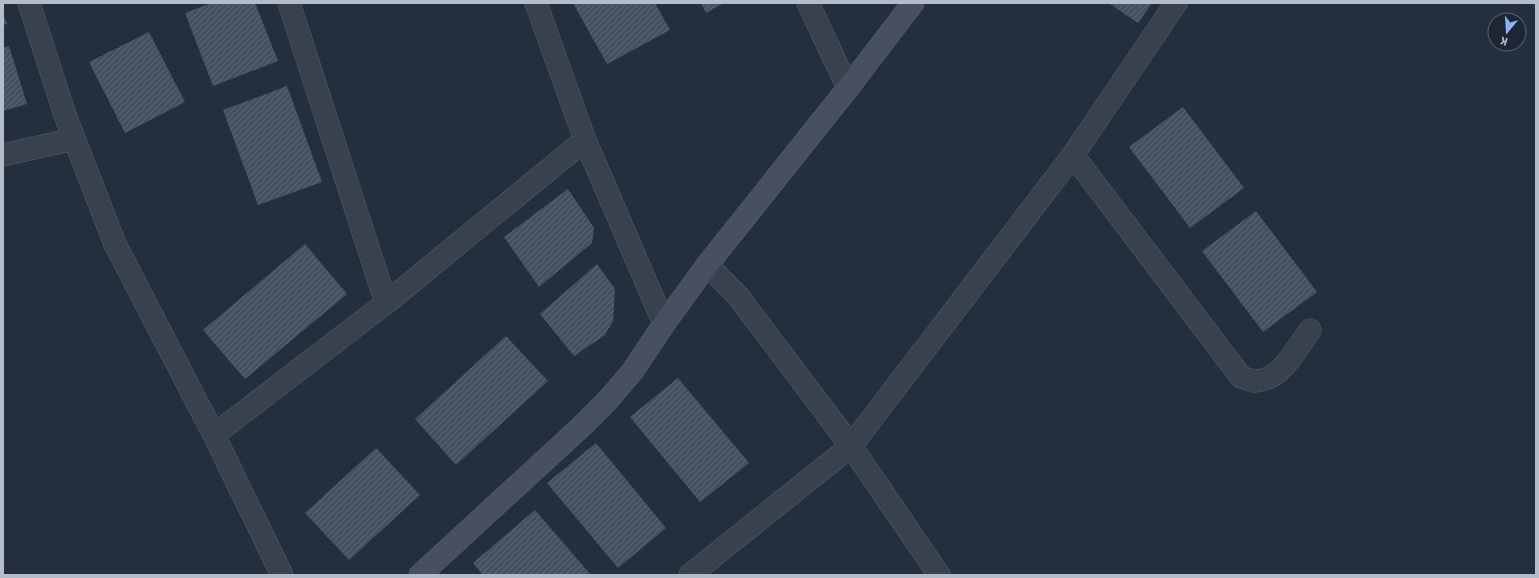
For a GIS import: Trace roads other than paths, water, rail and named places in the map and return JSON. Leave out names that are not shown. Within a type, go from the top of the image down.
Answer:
[{"type":"street","points":[[29,3],[64,116],[115,244],[214,435],[282,575]]},
{"type":"street","points":[[289,3],[386,303]]},
{"type":"street","points":[[536,3],[585,140],[664,324]]},
{"type":"street","points":[[808,3],[848,88]]},
{"type":"street","points":[[420,575],[582,426],[607,401],[632,372],[664,324],[707,265],[848,88],[913,3]]},
{"type":"street","points":[[690,575],[851,446],[1073,155],[1176,3]]},
{"type":"street","points":[[3,155],[74,139]]},
{"type":"street","points":[[214,435],[386,303],[585,140]]},
{"type":"street","points":[[1073,155],[1241,377],[1253,381],[1266,379],[1276,374],[1310,330]]},
{"type":"street","points":[[707,265],[738,296],[851,446],[939,575]]}]
